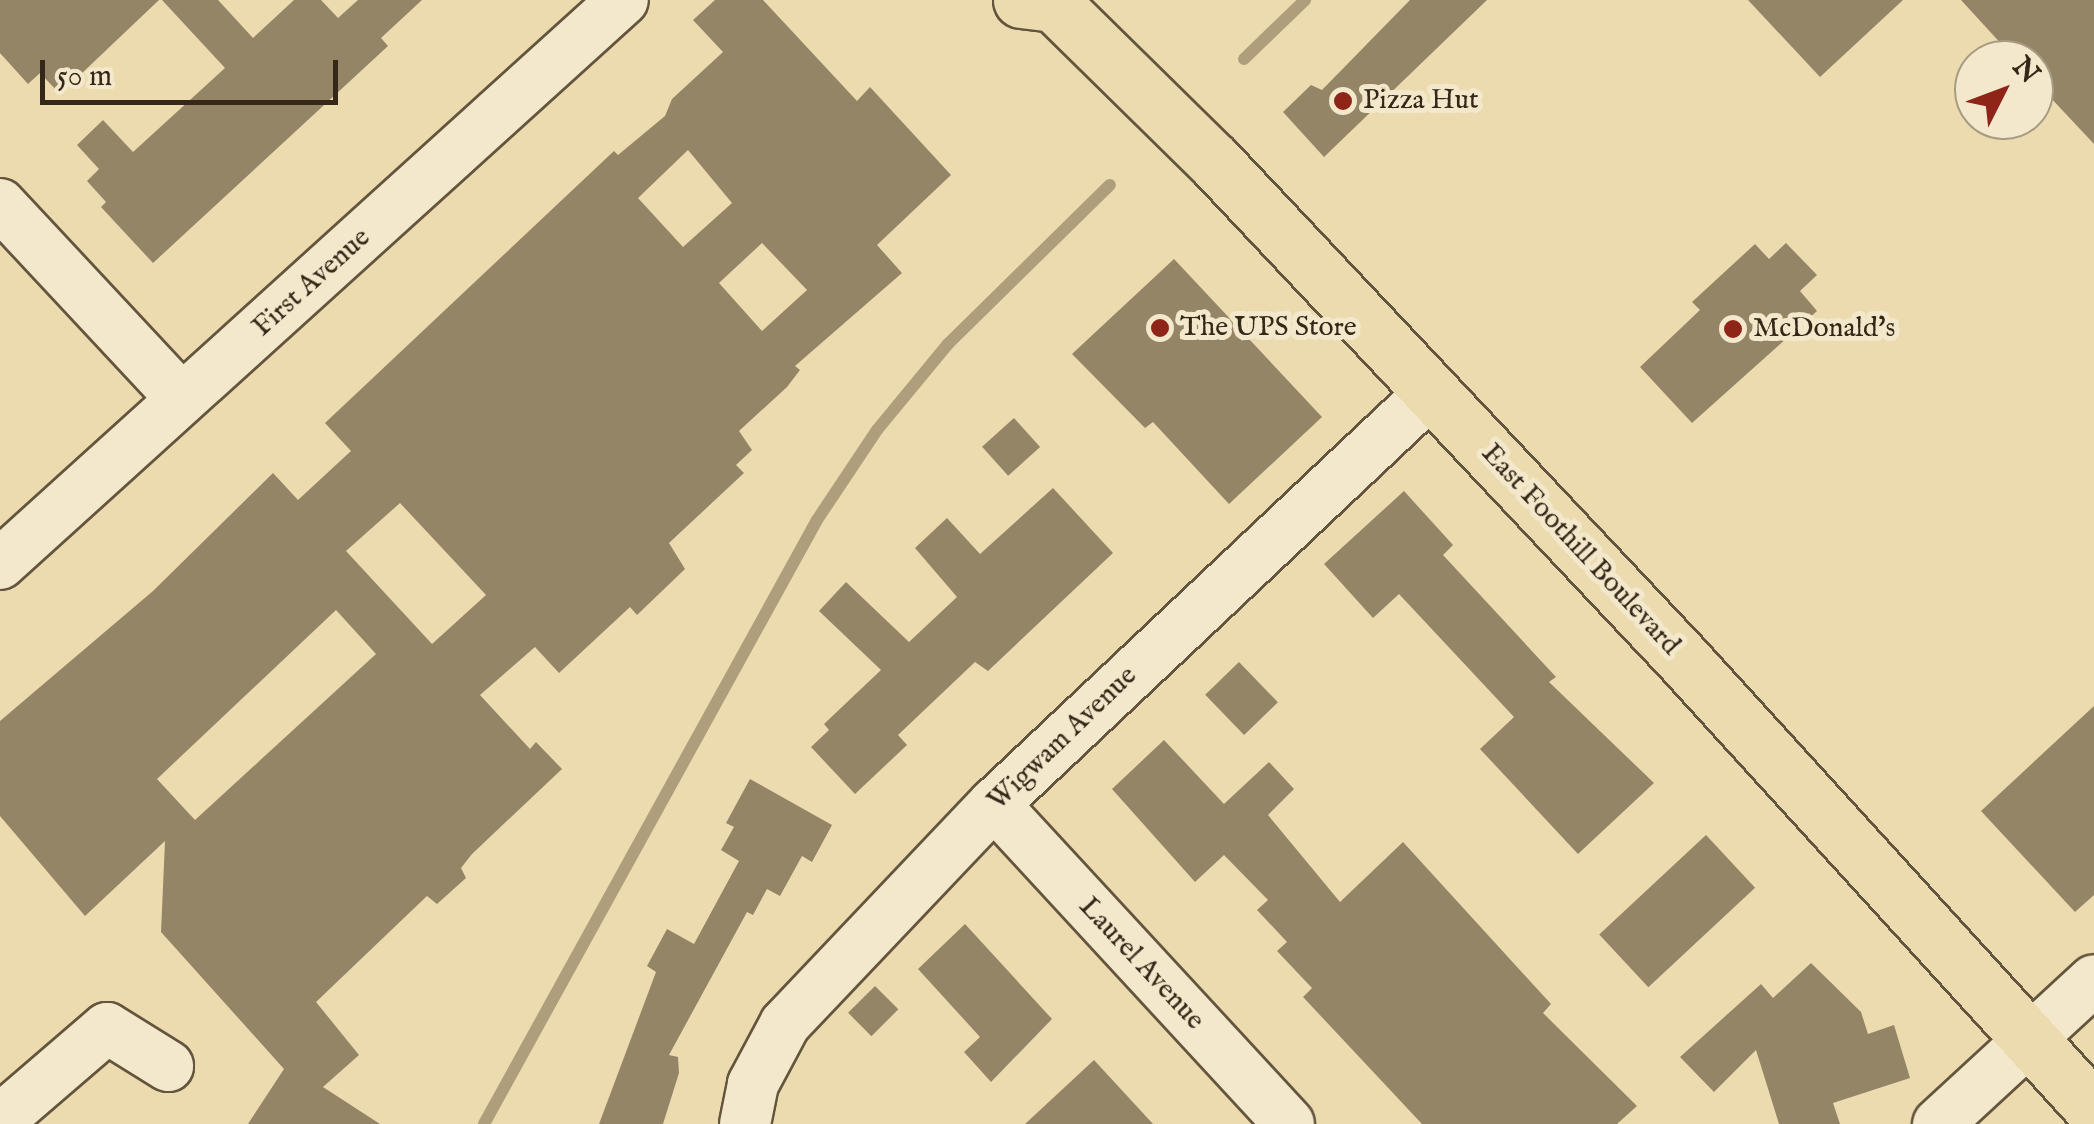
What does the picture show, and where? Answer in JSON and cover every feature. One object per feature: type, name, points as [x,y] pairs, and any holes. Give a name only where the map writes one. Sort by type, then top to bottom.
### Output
[{"type":"main road","name":"East Foothill Boulevard","points":[[1043,1],[1117,61],[1205,153],[2094,1110]]},
{"type":"street","name":"First Avenue","points":[[0,564],[623,0]]},
{"type":"street","points":[[0,204],[181,398]]},
{"type":"street","name":"Wigwam Avenue","points":[[745,1124],[754,1084],[785,1024],[994,804],[1431,392]]},
{"type":"street","name":"Laurel Avenue","points":[[994,804],[1289,1124]]},
{"type":"street","points":[[1938,1124],[2094,980]]},
{"type":"street","points":[[0,1120],[108,1028],[168,1066]]},
{"type":"building","points":[[0,0],[159,0],[60,94],[40,73],[28,84],[0,53]]},
{"type":"building","points":[[162,0],[218,0],[253,38],[294,0],[321,0],[338,18],[358,0],[422,0],[381,38],[388,46],[153,263],[101,207],[106,202],[87,181],[99,169],[77,145],[103,120],[133,152],[225,68]]},
{"type":"building","points":[[715,0],[763,0],[857,101],[870,87],[951,175],[877,245],[902,273],[795,366],[800,370],[787,387],[739,431],[752,450],[736,465],[744,473],[669,543],[685,569],[637,615],[630,607],[559,673],[535,647],[480,695],[530,749],[536,742],[562,769],[472,854],[461,868],[466,878],[437,904],[427,896],[316,1002],[359,1055],[323,1087],[380,1124],[248,1124],[284,1069],[161,932],[165,841],[85,916],[0,816],[0,721],[153,591],[273,473],[298,500],[351,451],[325,423],[614,151],[618,155],[665,116],[672,99],[723,52],[693,20]],"holes":[[[688,150],[732,203],[683,247],[638,198]],[[762,243],[807,290],[762,331],[719,283]],[[400,503],[486,595],[432,644],[346,551]],[[336,610],[376,654],[195,820],[157,779]]]},
{"type":"building","points":[[1410,0],[1487,0],[1324,157],[1283,112],[1311,85],[1322,90]]},
{"type":"building","points":[[1748,0],[1903,0],[1820,77]]},
{"type":"building","points":[[1961,0],[2094,0],[2094,144],[2054,101],[2054,40],[1998,40]]},
{"type":"building","points":[[1786,243],[1817,275],[1800,291],[1817,311],[1692,423],[1640,367],[1700,310],[1692,302],[1755,244],[1769,259]]},
{"type":"building","points":[[1174,259],[1322,417],[1229,504],[1153,422],[1145,428],[1072,354]]},
{"type":"building","points":[[1014,418],[1040,447],[1008,476],[982,447]]},
{"type":"building","points":[[1053,488],[1113,553],[988,671],[975,662],[898,735],[907,745],[855,794],[811,747],[829,730],[824,724],[881,670],[819,611],[846,582],[909,642],[957,597],[915,548],[947,518],[980,554]]},
{"type":"building","points":[[1404,491],[1453,545],[1443,555],[1556,677],[1549,682],[1654,783],[1578,854],[1480,749],[1514,717],[1399,594],[1373,618],[1324,564]]},
{"type":"building","points":[[1239,662],[1278,702],[1244,735],[1205,695]]},
{"type":"building","points":[[2094,706],[2094,895],[2075,912],[1981,811]]},
{"type":"building","points":[[1164,740],[1224,804],[1269,762],[1294,789],[1268,815],[1340,902],[1403,842],[1551,1004],[1543,1013],[1637,1106],[1617,1124],[1422,1124],[1303,997],[1312,988],[1277,951],[1287,942],[1257,910],[1268,900],[1224,855],[1195,882],[1112,789]]},
{"type":"building","points":[[750,779],[832,825],[812,862],[802,856],[780,896],[767,889],[753,915],[747,912],[669,1055],[678,1057],[679,1073],[663,1124],[599,1124],[656,972],[647,966],[667,929],[694,944],[739,861],[721,850],[734,827],[726,823]]},
{"type":"building","points":[[1706,835],[1755,888],[1648,987],[1599,935]]},
{"type":"building","points":[[965,924],[1052,1019],[991,1082],[964,1052],[980,1037],[918,969]]},
{"type":"building","points":[[1811,963],[1861,1012],[1868,1034],[1894,1025],[1910,1078],[1833,1103],[1840,1124],[1779,1124],[1756,1050],[1714,1092],[1680,1057],[1761,984],[1773,998]]},
{"type":"building","points":[[875,986],[898,1009],[871,1036],[848,1013]]},
{"type":"building","points":[[1094,1060],[1153,1124],[1025,1124]]},
{"type":"waterway","points":[[1244,59],[1305,0]]},
{"type":"waterway","points":[[484,1124],[817,520],[877,430],[948,344],[1110,185]]},
{"type":"place","name":"Pizza Hut","points":[[1343,101]]},
{"type":"place","name":"The UPS Store","points":[[1160,328]]},
{"type":"place","name":"McDonald's","points":[[1733,329]]}]
